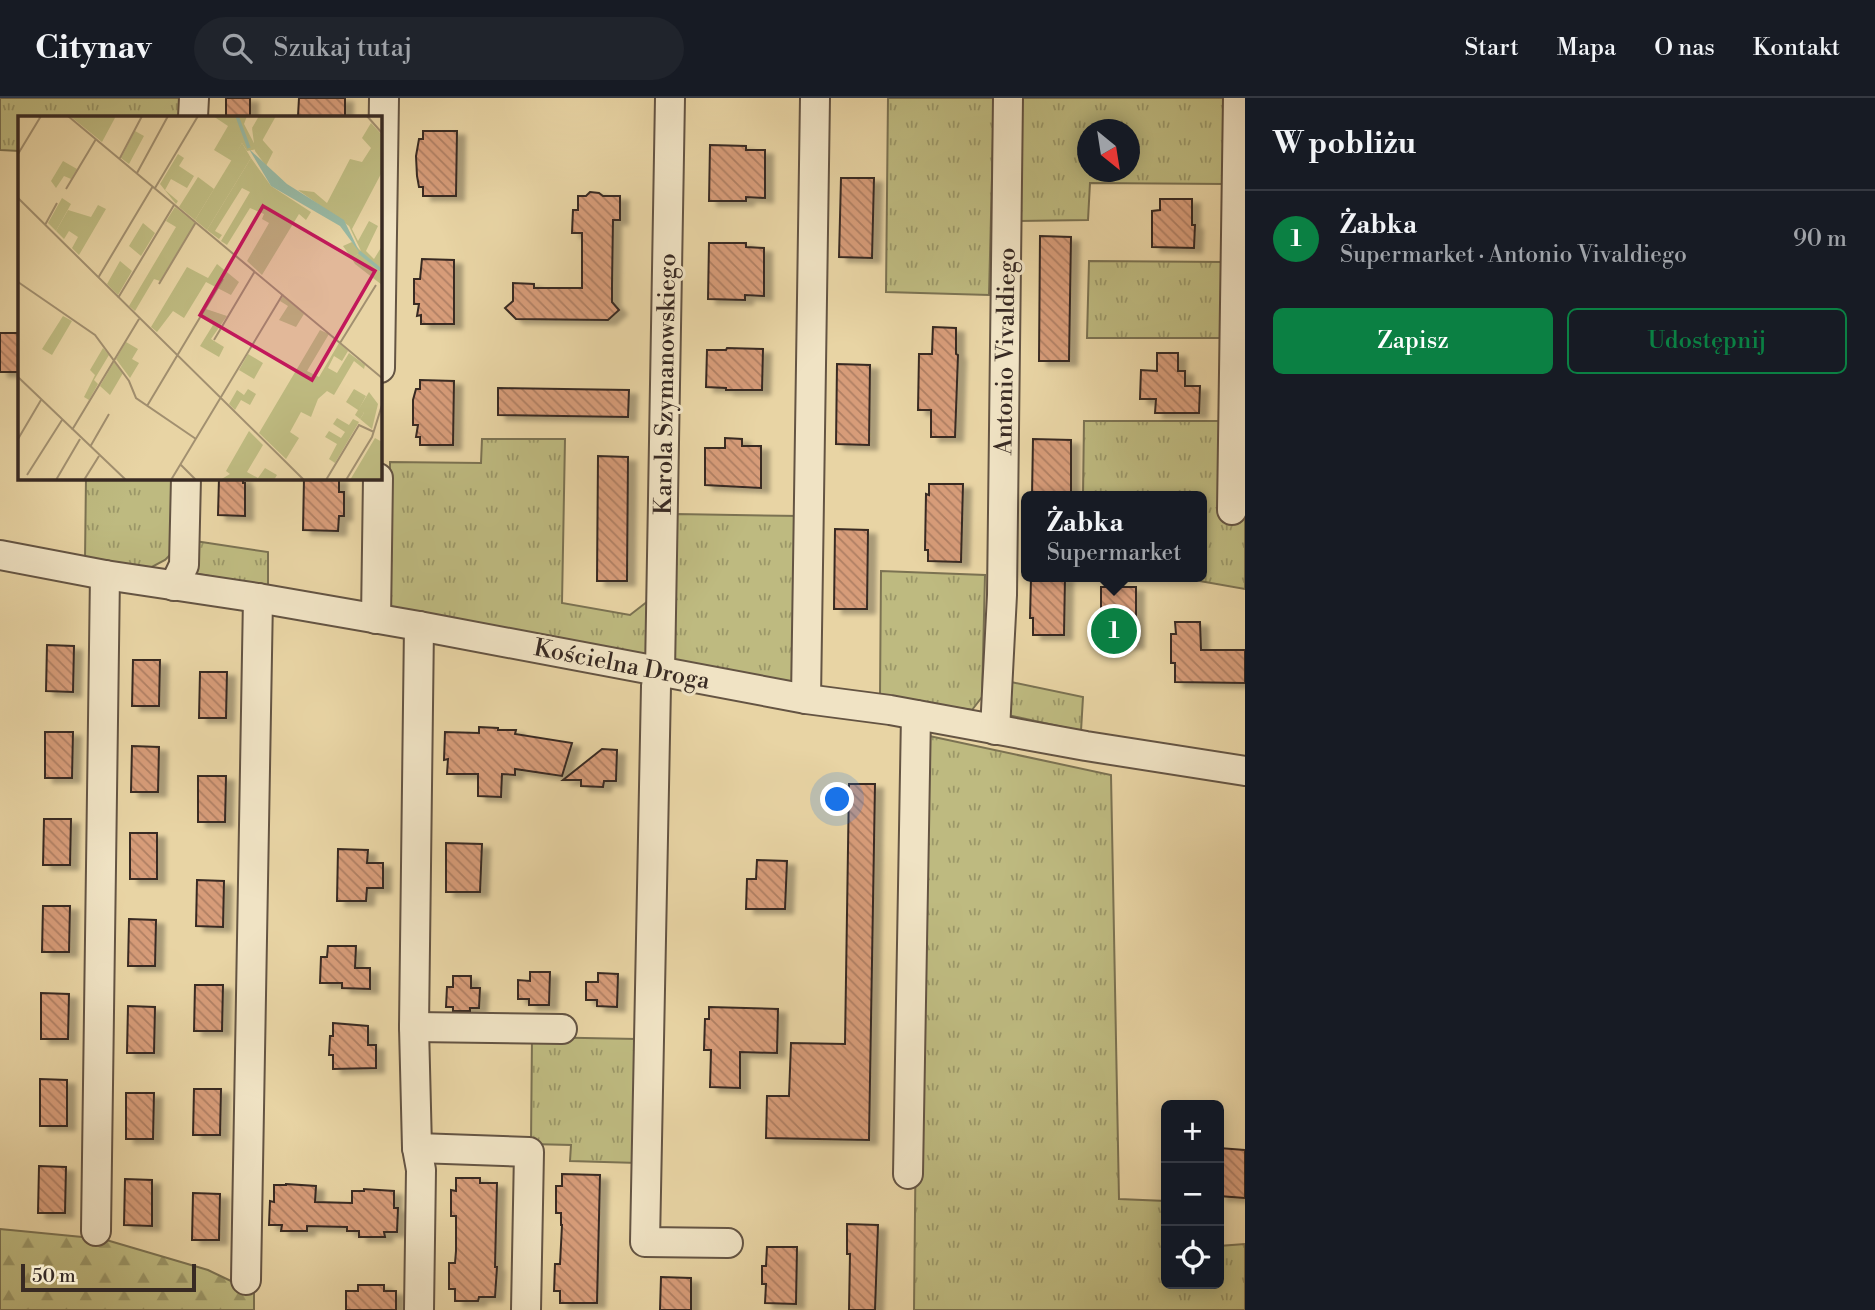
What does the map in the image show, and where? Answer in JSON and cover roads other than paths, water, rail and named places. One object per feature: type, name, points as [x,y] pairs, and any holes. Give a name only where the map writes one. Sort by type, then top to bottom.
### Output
[{"type":"street","points":[[193,116],[194,98]]},
{"type":"street","points":[[382,233],[384,98]]},
{"type":"street","name":"Karola Szymanowskiego","points":[[670,98],[660,671],[656,686],[645,1242],[728,1243]]},
{"type":"street","points":[[806,699],[815,98]]},
{"type":"street","name":"Antonio Vivaldiego","points":[[995,730],[1002,595],[1008,98]]},
{"type":"street","points":[[1232,510],[1238,98]]},
{"type":"street","points":[[174,586],[184,565],[186,480]]},
{"type":"street","points":[[376,620],[378,480]]},
{"type":"street","name":"Kościelna Droga","points":[[0,555],[105,575],[419,626],[806,699],[1245,771]]},
{"type":"street","points":[[96,1231],[105,575]]},
{"type":"street","points":[[246,1280],[258,598]]},
{"type":"street","points":[[419,626],[414,1027],[417,1147],[421,1170],[419,1310]]},
{"type":"street","points":[[908,1174],[916,715]]},
{"type":"street","points":[[414,1027],[562,1028]]},
{"type":"street","points":[[417,1147],[529,1152],[526,1310]]},
{"type":"place","name":"Żabka","points":[[1114,631]]}]
